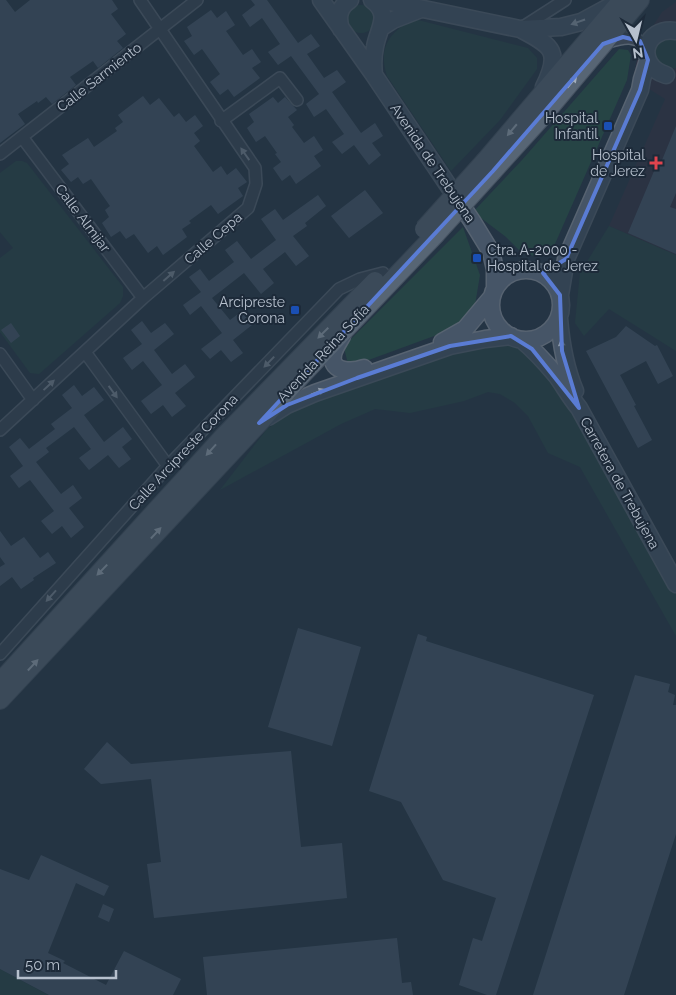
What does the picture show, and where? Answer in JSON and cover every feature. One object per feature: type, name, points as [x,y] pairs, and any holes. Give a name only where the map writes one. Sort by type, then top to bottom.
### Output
[{"type":"main road","name":"Avenida de Trebujena","points":[[321,0],[374,75],[491,252],[495,269],[493,292]]},
{"type":"main road","points":[[350,0],[342,7],[339,14],[339,22],[343,32],[359,41],[366,40],[406,13],[422,8]]},
{"type":"main road","points":[[372,0],[379,6],[382,12],[380,30],[374,48],[374,75]]},
{"type":"main road","points":[[380,0],[520,29],[561,27],[581,22],[622,0]]},
{"type":"main road","name":"Avenida Reina Sofía","points":[[489,166],[538,98],[622,0]]},
{"type":"main road","name":"Avenida Reina Sofía","points":[[0,700],[352,322],[489,166],[540,119],[640,0]]},
{"type":"main road","points":[[520,29],[544,42],[551,50],[553,56],[552,71],[538,98]]},
{"type":"main road","points":[[259,423],[287,405],[357,378],[450,346],[485,339],[533,339],[544,335],[553,328],[559,318],[560,295],[566,259],[640,90],[650,41],[654,35],[668,30],[676,31]]},
{"type":"main road","points":[[647,55],[653,69],[671,74]]},
{"type":"main road","points":[[640,90],[651,81],[671,74]]},
{"type":"main road","name":"Avenida Reina Sofía","points":[[0,682],[234,425],[383,273],[430,232]]},
{"type":"main road","name":"Avenida de Trebujena","points":[[491,252],[507,262],[530,270]]},
{"type":"main road","points":[[352,322],[335,346],[332,356],[338,368],[345,371],[354,371],[447,340],[465,329],[503,278],[513,272],[552,268],[566,259]]},
{"type":"main road","points":[[530,270],[551,280],[560,295]]},
{"type":"main road","points":[[493,292],[491,310],[494,320],[501,330],[516,338]]},
{"type":"main road","name":"Carretera de Trebujena","points":[[559,318],[562,351],[579,408],[676,584]]},
{"type":"main road","name":"Carretera de Trebujena","points":[[516,338],[552,371],[568,396],[579,408]]},
{"type":"street","name":"Calle Cepa","points":[[0,430],[143,298],[248,208],[256,184],[255,168],[221,121],[161,28],[140,0]]},
{"type":"street","name":"Calle Sarmiento","points":[[0,154],[197,0]]},
{"type":"street","points":[[520,29],[565,0]]},
{"type":"street","points":[[603,44],[623,37],[635,38],[640,41],[647,55]]},
{"type":"street","points":[[221,121],[280,78],[297,100]]},
{"type":"street","name":"Calle Almijar","points":[[22,137],[143,298]]},
{"type":"street","name":"Calle Arcipreste Corona","points":[[0,654],[168,466],[339,289],[360,279],[383,273]]},
{"type":"street","points":[[85,352],[168,466]]},
{"type":"street","points":[[0,354],[33,400]]},
{"type":"highlighted area","points":[[623,37],[640,41],[648,60],[640,90],[566,259],[543,273],[560,295],[562,351],[579,408],[532,349],[511,336],[450,346],[357,378],[287,405],[259,423],[493,171],[603,44]]},
{"type":"shaded area","name":"Hospital de Jerez","points":[[676,2],[676,255],[609,226],[665,99],[633,79],[643,33],[653,26],[662,12]]},
{"type":"green space","points":[[361,5],[371,9],[375,19],[371,29],[361,33],[351,29],[347,19],[351,9]]},
{"type":"green space","points":[[414,19],[528,48],[537,58],[537,69],[500,120],[451,171],[387,76],[384,57],[388,42],[398,29]]},
{"type":"green space","points":[[662,38],[676,39],[676,68],[670,69],[655,62],[654,46]]},
{"type":"green space","points":[[619,49],[628,50],[631,55],[627,80],[551,253],[536,257],[520,251],[506,237],[473,212],[522,160]]},
{"type":"green space","points":[[16,161],[27,163],[123,287],[123,296],[120,303],[39,374],[30,373],[0,332],[0,258],[13,248],[0,232],[0,173]]},
{"type":"green space","points":[[609,226],[676,255],[676,351],[609,309],[584,336],[575,323],[580,273]]},
{"type":"green space","points":[[463,227],[480,275],[475,305],[456,328],[355,365],[348,364],[344,348],[351,339]]},
{"type":"green space","points":[[482,344],[512,345],[537,352],[676,578],[676,636],[580,467],[548,453],[528,416],[515,403],[500,394],[488,392],[464,401],[410,413],[375,409],[341,424],[220,490],[267,429],[312,397]]},
{"type":"green space","points":[[0,969],[48,995],[0,995]]},
{"type":"building","points":[[0,0],[6,0],[15,12],[30,0],[112,0],[118,9],[111,14],[126,34],[117,41],[123,48],[98,68],[93,61],[70,77],[76,85],[52,104],[46,97],[18,114],[25,124],[0,143]]},
{"type":"building","points":[[251,0],[267,0],[298,43],[311,34],[320,46],[307,54],[324,78],[337,70],[346,82],[332,92],[361,133],[375,123],[383,136],[372,143],[381,155],[369,165],[354,145],[342,154],[332,142],[344,134],[326,109],[314,117],[306,104],[319,94],[291,56],[278,65],[268,52],[280,44],[262,18],[250,27],[242,15],[255,5]]},
{"type":"building","points":[[211,10],[217,18],[226,11],[235,25],[226,31],[243,55],[252,49],[261,62],[252,68],[260,78],[234,97],[228,89],[220,95],[210,82],[220,74],[202,49],[194,55],[184,41],[192,36],[187,27]]},
{"type":"building","points":[[143,96],[150,105],[159,98],[174,117],[179,113],[186,122],[195,115],[203,126],[194,133],[200,141],[194,146],[213,172],[221,166],[227,175],[236,168],[247,182],[238,188],[243,196],[218,214],[211,205],[189,221],[191,223],[182,229],[187,237],[163,255],[157,246],[148,253],[134,234],[126,239],[120,231],[111,237],[102,223],[109,217],[105,210],[110,206],[91,179],[83,184],[78,177],[71,182],[61,170],[69,164],[62,155],[88,138],[94,147],[117,131],[115,128],[123,122],[118,115]]},
{"type":"building","points":[[273,97],[278,103],[285,97],[297,110],[288,117],[294,125],[292,127],[304,143],[314,136],[323,150],[314,156],[321,166],[296,184],[290,175],[282,181],[273,168],[281,162],[275,154],[277,153],[265,136],[256,142],[247,128],[254,122],[249,114]]},
{"type":"building","points":[[676,126],[676,193],[670,207],[676,209],[676,254],[628,233],[657,164],[660,165]]},
{"type":"building","points":[[365,190],[383,213],[349,238],[331,216]]},
{"type":"building","points":[[318,195],[326,206],[305,223],[307,226],[293,236],[309,256],[296,266],[285,252],[263,269],[274,283],[261,294],[244,273],[212,298],[230,320],[242,311],[252,325],[233,340],[243,353],[231,362],[221,350],[210,359],[201,349],[222,333],[201,306],[190,315],[183,305],[201,292],[189,277],[200,269],[209,281],[234,262],[225,250],[237,241],[251,259],[276,240],[261,219],[275,209],[283,220]]},
{"type":"building","points":[[142,321],[151,333],[165,323],[174,334],[154,350],[172,374],[185,364],[195,377],[175,393],[186,406],[172,417],[163,405],[151,414],[141,401],[162,385],[143,361],[132,370],[123,358],[142,344],[131,330]]},
{"type":"building","points":[[11,323],[20,336],[11,343],[1,330]]},
{"type":"building","points":[[626,326],[655,346],[657,345],[673,376],[658,384],[646,361],[620,375],[652,440],[638,448],[586,351],[616,337]]},
{"type":"building","points":[[74,385],[82,396],[94,387],[104,400],[84,415],[104,442],[123,427],[132,439],[122,447],[131,459],[119,468],[108,455],[89,470],[79,458],[91,449],[74,427],[46,448],[49,452],[36,462],[61,494],[73,485],[82,498],[69,508],[84,527],[71,538],[62,526],[52,534],[41,521],[54,511],[30,480],[19,488],[10,476],[23,466],[9,447],[20,438],[29,449],[55,429],[51,424],[72,408],[62,395]]},
{"type":"building","points":[[0,531],[11,546],[24,537],[40,558],[48,552],[56,563],[33,578],[34,580],[21,589],[12,577],[0,586],[0,567],[5,564],[0,557]]},
{"type":"building","points":[[298,628],[361,647],[332,746],[268,727]]},
{"type":"building","points":[[418,634],[427,637],[426,641],[594,695],[496,995],[487,995],[459,985],[473,938],[482,941],[496,898],[443,880],[401,802],[369,791]]},
{"type":"building","points":[[635,675],[670,684],[668,692],[675,695],[673,705],[676,705],[676,834],[624,995],[533,995]]},
{"type":"building","points":[[107,742],[131,764],[291,751],[301,847],[342,843],[347,898],[154,918],[147,864],[161,862],[151,779],[101,784],[84,769]]},
{"type":"building","points":[[41,855],[109,886],[104,896],[76,883],[48,953],[65,961],[63,963],[106,985],[124,951],[181,979],[173,995],[49,995],[0,969],[0,869],[29,880]]},
{"type":"building","points":[[103,904],[114,909],[109,922],[98,917]]},
{"type":"building","points":[[397,938],[402,983],[411,982],[413,995],[207,995],[203,957]]},
{"type":"place","name":"Hospital Infantil","points":[[608,126]]},
{"type":"place","name":"Hospital de Jerez","points":[[656,163]]},
{"type":"place","name":"Ctra. A-2000 - Hospital de Jerez","points":[[477,258]]},
{"type":"place","name":"Arcipreste Corona","points":[[295,310]]}]
